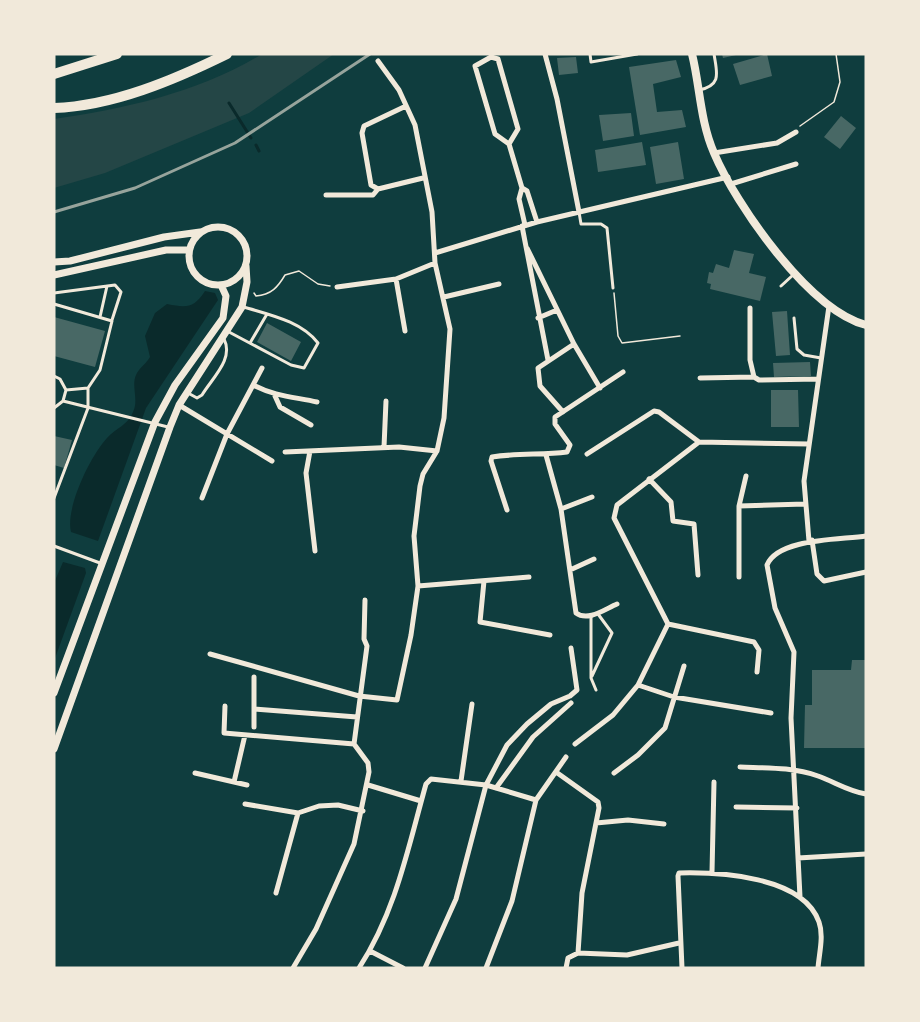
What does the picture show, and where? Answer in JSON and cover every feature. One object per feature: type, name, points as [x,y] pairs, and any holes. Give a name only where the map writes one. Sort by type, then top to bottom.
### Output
[{"type":"highway","points":[[54,74],[117,54]]},
{"type":"highway","points":[[54,108],[71,108],[140,91],[227,54]]},
{"type":"main road","points":[[692,54],[698,91],[714,153],[763,234],[794,274],[829,306],[852,321],[866,324]]},
{"type":"street","points":[[545,54],[558,99],[579,212]]},
{"type":"street","points":[[509,144],[518,129],[498,59],[491,57],[476,66],[495,134],[509,144],[522,188],[519,199],[527,248],[527,264],[548,360]]},
{"type":"street","points":[[210,654],[359,696],[396,700],[411,635],[418,586],[414,536],[420,486],[423,474],[437,451],[444,418],[450,329],[435,263],[432,212],[423,178],[415,125],[399,90],[378,61]]},
{"type":"street","points":[[378,189],[371,185],[362,133],[364,126],[406,106]]},
{"type":"street","points":[[714,153],[777,143],[796,132]]},
{"type":"street","points":[[435,253],[523,225],[729,181],[796,164]]},
{"type":"street","points":[[326,195],[373,195],[378,189],[423,178]]},
{"type":"street","points":[[522,188],[527,191],[537,222]]},
{"type":"street","points":[[54,262],[70,261],[164,237],[200,232],[216,226],[232,230],[239,235],[247,249],[246,285],[242,307],[179,405],[54,749]]},
{"type":"street","points":[[200,232],[189,250],[189,263],[195,274],[204,282],[221,285],[236,279],[246,266]]},
{"type":"street","points":[[527,248],[574,344],[600,388]]},
{"type":"street","points":[[54,275],[166,250],[189,250]]},
{"type":"street","points":[[337,287],[396,279],[435,263]]},
{"type":"street","points":[[396,279],[405,331]]},
{"type":"street","points":[[444,297],[499,284]]},
{"type":"street","points":[[54,693],[155,422],[175,385],[223,318],[226,296],[221,285]]},
{"type":"street","points":[[829,306],[804,481],[810,541],[817,574],[824,581],[866,572]]},
{"type":"street","points":[[750,308],[750,360],[754,377]]},
{"type":"street","points":[[538,318],[557,310]]},
{"type":"street","points":[[563,412],[540,386],[537,377],[538,368],[574,344]]},
{"type":"street","points":[[202,498],[227,434],[262,368]]},
{"type":"street","points":[[507,510],[491,459],[514,453],[546,455],[567,452],[570,448],[555,424],[555,417],[623,372]]},
{"type":"street","points":[[700,378],[819,379]]},
{"type":"street","points":[[253,385],[275,396],[284,395],[317,402]]},
{"type":"street","points":[[275,396],[280,407],[311,425]]},
{"type":"street","points":[[384,447],[386,401]]},
{"type":"street","points":[[179,405],[272,462]]},
{"type":"street","points":[[587,454],[654,411],[659,412],[699,442],[809,444]]},
{"type":"street","points":[[668,624],[614,518],[617,505],[699,442]]},
{"type":"street","points":[[285,452],[384,447],[437,451]]},
{"type":"street","points":[[310,451],[306,473],[315,551]]},
{"type":"street","points":[[546,455],[561,509],[576,613],[582,617],[617,604]]},
{"type":"street","points":[[740,577],[739,506],[746,476]]},
{"type":"street","points":[[649,480],[671,502],[673,521],[694,524],[698,575]]},
{"type":"street","points":[[561,509],[592,497]]},
{"type":"street","points":[[739,506],[805,504]]},
{"type":"street","points":[[800,897],[791,718],[794,652],[775,608],[766,569],[768,561],[785,550],[810,541],[866,536]]},
{"type":"street","points":[[570,570],[594,559]]},
{"type":"street","points":[[103,564],[118,570]]},
{"type":"street","points":[[418,586],[529,576]]},
{"type":"street","points":[[484,580],[480,622],[550,635]]},
{"type":"street","points":[[293,968],[316,929],[338,882],[354,844],[363,811],[368,785],[368,763],[354,744],[367,646],[364,639],[365,600]]},
{"type":"street","points":[[668,624],[749,639],[759,650],[757,672]]},
{"type":"street","points":[[575,744],[613,715],[638,685],[668,624]]},
{"type":"street","points":[[425,968],[456,899],[486,785],[507,745],[551,704],[570,696],[577,690],[571,648]]},
{"type":"street","points":[[614,773],[638,755],[665,728],[684,666]]},
{"type":"street","points":[[254,677],[254,727]]},
{"type":"street","points":[[638,685],[674,697],[771,713]]},
{"type":"street","points":[[496,788],[533,737],[571,703]]},
{"type":"street","points":[[462,782],[472,704]]},
{"type":"street","points":[[225,706],[224,734],[354,744]]},
{"type":"street","points":[[254,709],[357,717]]},
{"type":"street","points":[[234,782],[245,735]]},
{"type":"street","points":[[486,968],[512,901],[536,800],[566,757]]},
{"type":"street","points":[[740,767],[795,770],[819,776],[848,791],[866,794]]},
{"type":"street","points":[[556,772],[598,802],[599,811],[582,893],[578,953]]},
{"type":"street","points":[[195,773],[247,785]]},
{"type":"street","points":[[359,968],[370,951],[398,892],[421,801],[426,784],[431,779],[486,785],[536,800]]},
{"type":"street","points":[[712,872],[714,782]]},
{"type":"street","points":[[368,785],[421,801]]},
{"type":"street","points":[[245,804],[298,813],[319,806],[338,805],[363,811]]},
{"type":"street","points":[[736,807],[797,808]]},
{"type":"street","points":[[276,893],[298,813]]},
{"type":"street","points":[[596,823],[628,820],[664,824]]},
{"type":"street","points":[[798,858],[866,854]]},
{"type":"street","points":[[682,968],[676,880],[679,873],[712,872],[770,883],[800,897],[813,909],[819,921],[821,933],[818,968]]},
{"type":"street","points":[[566,968],[568,958],[578,953],[627,955],[679,943]]},
{"type":"street","points":[[370,951],[403,968]]},
{"type":"lane","points":[[590,54],[591,62],[637,54]]},
{"type":"lane","points":[[698,91],[710,88],[715,82],[717,75],[714,54]]},
{"type":"lane","points":[[579,212],[581,224],[601,224],[607,228],[613,288]]},
{"type":"lane","points":[[781,286],[794,274]]},
{"type":"lane","points":[[54,293],[115,285],[121,292],[100,370],[88,388],[88,408],[54,498]]},
{"type":"lane","points":[[100,317],[107,286]]},
{"type":"lane","points":[[54,304],[112,321]]},
{"type":"lane","points":[[225,334],[250,343],[291,365],[304,368],[318,343],[311,333],[283,319],[242,307]]},
{"type":"lane","points":[[250,343],[267,314]]},
{"type":"lane","points":[[795,318],[797,349],[804,355],[823,359]]},
{"type":"lane","points":[[188,393],[197,398],[202,395],[227,358],[228,348],[225,334]]},
{"type":"lane","points":[[54,375],[60,379],[66,390],[63,401],[54,408]]},
{"type":"lane","points":[[66,390],[88,388]]},
{"type":"lane","points":[[63,401],[170,427]]},
{"type":"lane","points":[[54,546],[103,564]]},
{"type":"lane","points":[[594,614],[591,678],[596,690]]},
{"type":"lane","points":[[591,678],[612,633],[594,614]]},
{"type":"path","points":[[796,132],[801,125],[817,117],[834,102],[840,82],[836,54]]},
{"type":"path","points":[[246,285],[256,296],[265,295],[277,288],[285,275],[299,272],[318,284],[337,287]]},
{"type":"path","points":[[613,288],[618,336],[622,343],[680,336]]},
{"type":"shaded area","points":[[262,54],[334,54],[249,113],[105,173],[54,188],[54,119],[135,104],[188,89]]},
{"type":"shaded area","points":[[205,291],[215,293],[218,300],[146,408],[98,541],[71,532],[72,510],[87,469],[107,438],[125,423],[135,407],[135,379],[150,357],[145,336],[155,313],[167,304],[185,306],[193,304]]},
{"type":"shaded area","points":[[63,562],[85,568],[86,573],[54,661],[54,583]]},
{"type":"building","points":[[722,54],[736,54],[736,55],[723,58]]},
{"type":"building","points":[[767,54],[772,76],[740,85],[733,64]]},
{"type":"building","points":[[576,57],[578,73],[559,75],[557,58]]},
{"type":"building","points":[[676,60],[681,77],[653,84],[657,112],[682,110],[686,127],[640,135],[629,67]]},
{"type":"building","points":[[631,113],[634,136],[603,141],[599,115]]},
{"type":"building","points":[[841,116],[856,128],[840,149],[824,137]]},
{"type":"building","points":[[642,142],[646,165],[598,172],[595,150]]},
{"type":"building","points":[[678,142],[684,179],[656,184],[650,147]]},
{"type":"building","points":[[734,250],[754,254],[749,273],[766,277],[760,301],[710,289],[711,284],[707,283],[709,272],[713,273],[716,264],[729,268]]},
{"type":"building","points":[[787,311],[790,355],[776,356],[772,312]]},
{"type":"building","points":[[54,317],[105,331],[95,367],[54,356]]},
{"type":"building","points":[[267,323],[301,342],[291,361],[257,342]]},
{"type":"building","points":[[810,362],[811,376],[774,377],[773,363]]},
{"type":"building","points":[[771,390],[798,390],[799,427],[771,427]]},
{"type":"building","points":[[54,436],[72,440],[64,468],[54,465]]},
{"type":"building","points":[[852,660],[866,660],[866,748],[804,748],[805,705],[812,705],[812,670],[851,670]]},
{"type":"waterway","points":[[229,103],[251,138]]},
{"type":"waterway","points":[[256,145],[259,151]]},
{"type":"railway","points":[[54,212],[135,188],[235,143],[370,54]]}]
